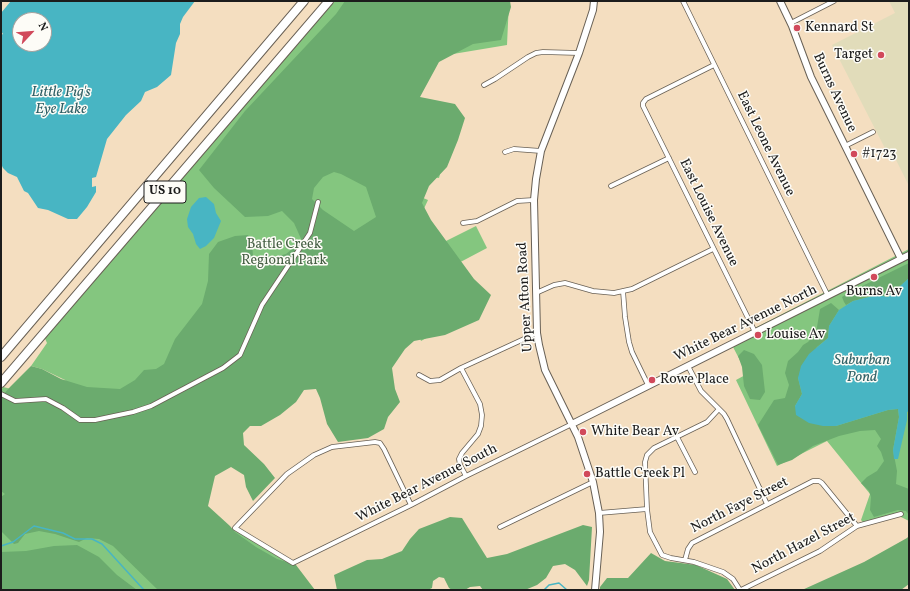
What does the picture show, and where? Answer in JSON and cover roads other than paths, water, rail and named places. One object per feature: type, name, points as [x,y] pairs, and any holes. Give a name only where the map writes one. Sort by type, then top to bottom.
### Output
[{"type":"highway","name":"US 10","points":[[1,357],[304,1]]},
{"type":"highway","name":"US 10","points":[[1,383],[329,1]]},
{"type":"street","name":"Upper Afton Road","points":[[594,1],[593,10],[579,53],[541,151],[534,200],[538,333],[545,370],[572,424],[583,450],[593,482],[599,513],[600,532],[595,590]]},
{"type":"street","name":"East Leone Avenue","points":[[683,1],[828,296]]},
{"type":"street","name":"Burns Avenue","points":[[780,1],[791,23],[811,77],[901,259]]},
{"type":"street","points":[[791,23],[834,1]]},
{"type":"street","points":[[484,85],[495,80],[536,53],[579,53]]},
{"type":"street","name":"East Louise Avenue","points":[[714,65],[646,99],[643,106],[755,332]]},
{"type":"street","points":[[844,146],[874,132]]},
{"type":"street","points":[[505,152],[514,149],[541,151]]},
{"type":"street","points":[[611,186],[669,158]]},
{"type":"street","points":[[463,223],[477,221],[517,201],[534,200]]},
{"type":"street","points":[[1,394],[15,401],[46,399],[63,408],[80,420],[96,420],[133,412],[151,406],[224,368],[240,355],[262,305],[310,233],[318,202]]},
{"type":"street","points":[[536,293],[554,285],[564,283],[598,292],[614,293],[623,291],[714,249]]},
{"type":"street","name":"White Bear Avenue North","points":[[572,424],[909,255]]},
{"type":"street","points":[[623,291],[629,342],[648,386]]},
{"type":"street","points":[[419,375],[426,379],[435,381],[442,379],[462,368],[538,333]]},
{"type":"street","points":[[688,366],[701,391],[727,419],[767,504]]},
{"type":"street","points":[[462,368],[480,404],[482,415],[481,426],[478,434],[462,453],[459,459],[460,465],[466,476]]},
{"type":"street","points":[[719,409],[707,422],[654,448],[647,455],[645,462],[647,509],[650,532],[660,552],[666,557],[709,566],[723,572],[733,580],[740,590]]},
{"type":"street","name":"White Bear Avenue South","points":[[410,505],[384,449],[380,444],[375,442],[332,446],[314,454],[280,481],[235,528],[293,563],[410,505],[466,476],[572,424]]},
{"type":"street","points":[[677,437],[695,472]]},
{"type":"street","name":"North Faye Street","points":[[685,560],[688,549],[692,543],[767,504],[816,481],[822,483],[857,526]]},
{"type":"street","points":[[500,527],[593,482]]},
{"type":"street","points":[[599,513],[647,509]]},
{"type":"street","name":"North Hazel Street","points":[[740,590],[820,551],[857,526],[901,514]]},
{"type":"water","name":"Little Pig's Eye Lake","points":[[11,1],[195,1],[183,17],[180,24],[180,34],[176,43],[171,75],[157,87],[145,92],[141,101],[126,115],[107,139],[96,177],[92,178],[92,187],[96,186],[96,192],[87,207],[77,219],[68,219],[48,210],[38,208],[28,193],[24,191],[17,177],[8,173],[1,164],[1,35],[3,34],[1,31],[1,13]]},
{"type":"water","points":[[206,197],[214,204],[216,213],[221,221],[214,238],[206,246],[200,249],[188,227],[187,219],[191,207],[199,198]]},
{"type":"water","name":"Suburban Pond","points":[[909,278],[909,411],[907,412],[907,420],[898,459],[894,459],[893,450],[899,417],[898,409],[888,410],[836,426],[823,426],[809,423],[796,415],[795,406],[802,394],[798,378],[801,366],[809,354],[828,338],[829,326],[839,310],[853,301],[877,295],[888,297]]},
{"type":"waterway","points":[[1,546],[13,542],[34,526],[63,533],[75,539],[92,539],[102,544],[144,590]]},
{"type":"waterway","points":[[544,590],[549,585],[559,583],[567,590]]},
{"type":"place","name":"Kennard St","points":[[797,28]]},
{"type":"place","name":"Target","points":[[881,55]]},
{"type":"place","name":"#1723","points":[[854,154]]},
{"type":"place","name":"Burns Av","points":[[874,277]]},
{"type":"place","name":"Louise Av","points":[[758,335]]},
{"type":"place","name":"Rowe Place","points":[[652,380]]},
{"type":"place","name":"White Bear Av","points":[[583,432]]},
{"type":"place","name":"Battle Creek Pl","points":[[587,474]]},
{"type":"park label","name":"Battle Creek Regional Park","points":[[284,254]]}]
